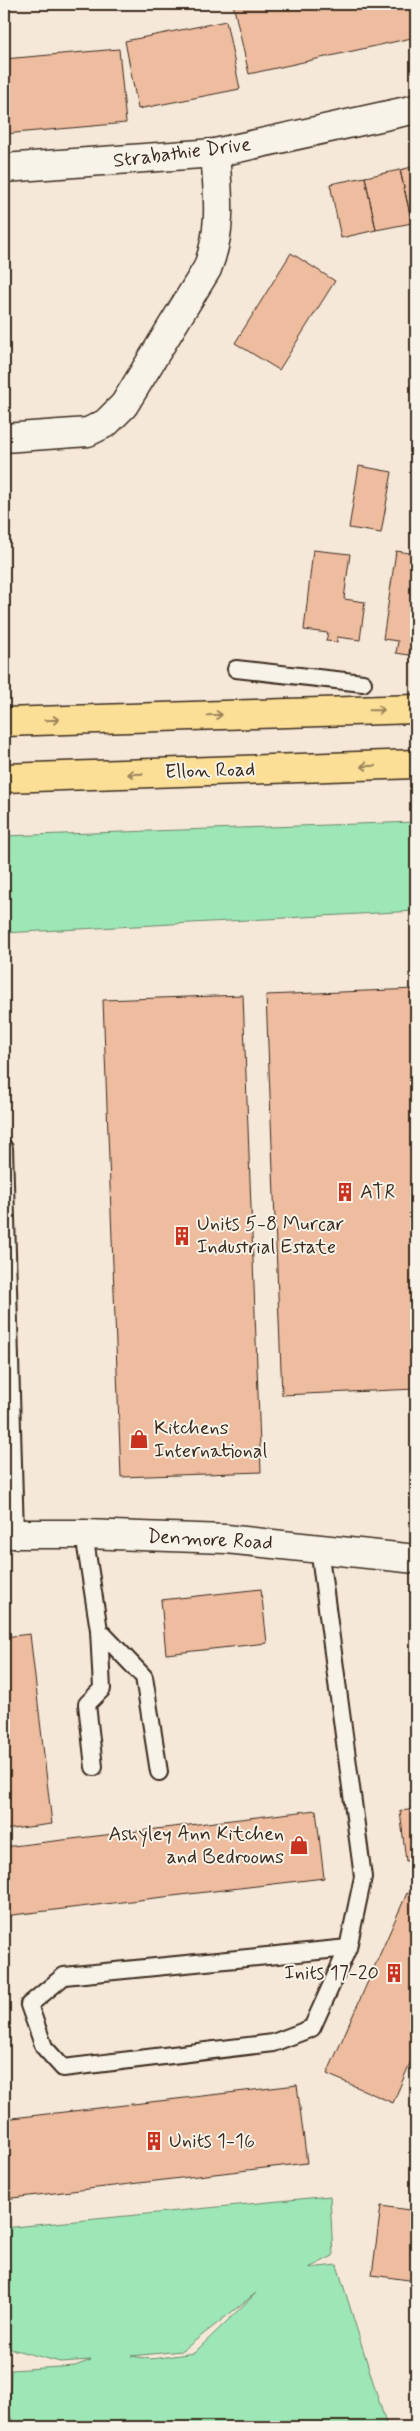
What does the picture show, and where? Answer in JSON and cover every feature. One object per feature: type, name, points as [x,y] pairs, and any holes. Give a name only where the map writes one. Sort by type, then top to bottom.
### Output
[{"type":"main road","points":[[4,722],[416,709]]},
{"type":"main road","name":"Ellon Road","points":[[4,778],[416,764]]},
{"type":"street","name":"Strabathie Drive","points":[[4,168],[215,153],[416,109]]},
{"type":"street","points":[[4,438],[88,432],[106,423],[124,405],[207,269],[215,250],[219,228],[215,153]]},
{"type":"street","name":"Denmore Road","points":[[9,1534],[84,1534],[226,1539],[416,1559]]},
{"type":"lane","points":[[236,669],[363,683]]},
{"type":"lane","points":[[4,1148],[9,1534]]},
{"type":"lane","points":[[84,1534],[100,1630],[102,1688],[87,1704],[94,1768]]},
{"type":"lane","points":[[319,1548],[363,1877],[348,1948],[312,2028],[273,2043],[63,2068],[44,2047],[29,2004],[64,1976],[348,1948]]},
{"type":"lane","points":[[100,1630],[144,1677],[159,1772]]},
{"type":"green space","points":[[416,822],[416,911],[4,933],[4,836]]},
{"type":"green space","points":[[330,2196],[333,2256],[309,2268],[337,2265],[387,2427],[14,2427],[9,2412],[11,2370],[75,2366],[91,2360],[60,2362],[4,2347],[4,2228]],"holes":[[[256,2293],[194,2353],[151,2359],[131,2356],[182,2351]]]},
{"type":"building","points":[[233,4],[416,4],[416,37],[249,74]]},
{"type":"building","points":[[226,21],[240,89],[138,109],[125,41]]},
{"type":"building","points":[[119,49],[126,123],[4,134],[4,59]]},
{"type":"building","points":[[416,166],[416,222],[412,223],[400,170]]},
{"type":"building","points":[[400,170],[412,223],[376,230],[365,177]]},
{"type":"building","points":[[365,177],[376,230],[341,238],[330,184]]},
{"type":"building","points":[[291,253],[335,281],[279,370],[235,343]]},
{"type":"building","points":[[359,466],[392,472],[381,533],[349,528]]},
{"type":"building","points":[[313,550],[350,554],[344,599],[365,602],[360,640],[337,637],[337,642],[326,641],[328,633],[304,630]]},
{"type":"building","points":[[396,551],[416,554],[416,644],[411,643],[409,655],[396,653],[398,641],[383,639]]},
{"type":"building","name":"ATR","points":[[416,989],[416,1389],[282,1395],[266,995]]},
{"type":"building","name":"Units 5-8 Murcar Industrial Estate","points":[[243,995],[261,1472],[121,1477],[103,1000]]},
{"type":"building","points":[[261,1589],[267,1643],[166,1654],[161,1600]]},
{"type":"building","points":[[30,1634],[52,1824],[4,1830],[4,1637]]},
{"type":"building","points":[[416,1809],[416,1860],[406,1861],[400,1811]]},
{"type":"building","points":[[316,1810],[324,1878],[4,1916],[4,1847]]},
{"type":"building","name":"Inits 17-20","points":[[407,1893],[416,1898],[416,2049],[393,2103],[327,2074]]},
{"type":"building","name":"Units 1-16","points":[[297,2085],[307,2163],[4,2199],[4,2119]]},
{"type":"building","points":[[381,2206],[416,2211],[416,2281],[372,2275]]},
{"type":"place","name":"ATR","points":[[345,1192]]},
{"type":"place","name":"Units 5-8 Murcar Industrial Estate","points":[[182,1236]]},
{"type":"place","name":"Kitchens International","points":[[139,1439]]},
{"type":"place","name":"Ashyley Ann Kitchen and Bedrooms","points":[[299,1845]]},
{"type":"place","name":"Inits 17-20","points":[[394,1973]]},
{"type":"place","name":"Units 1-16","points":[[154,2141]]}]
